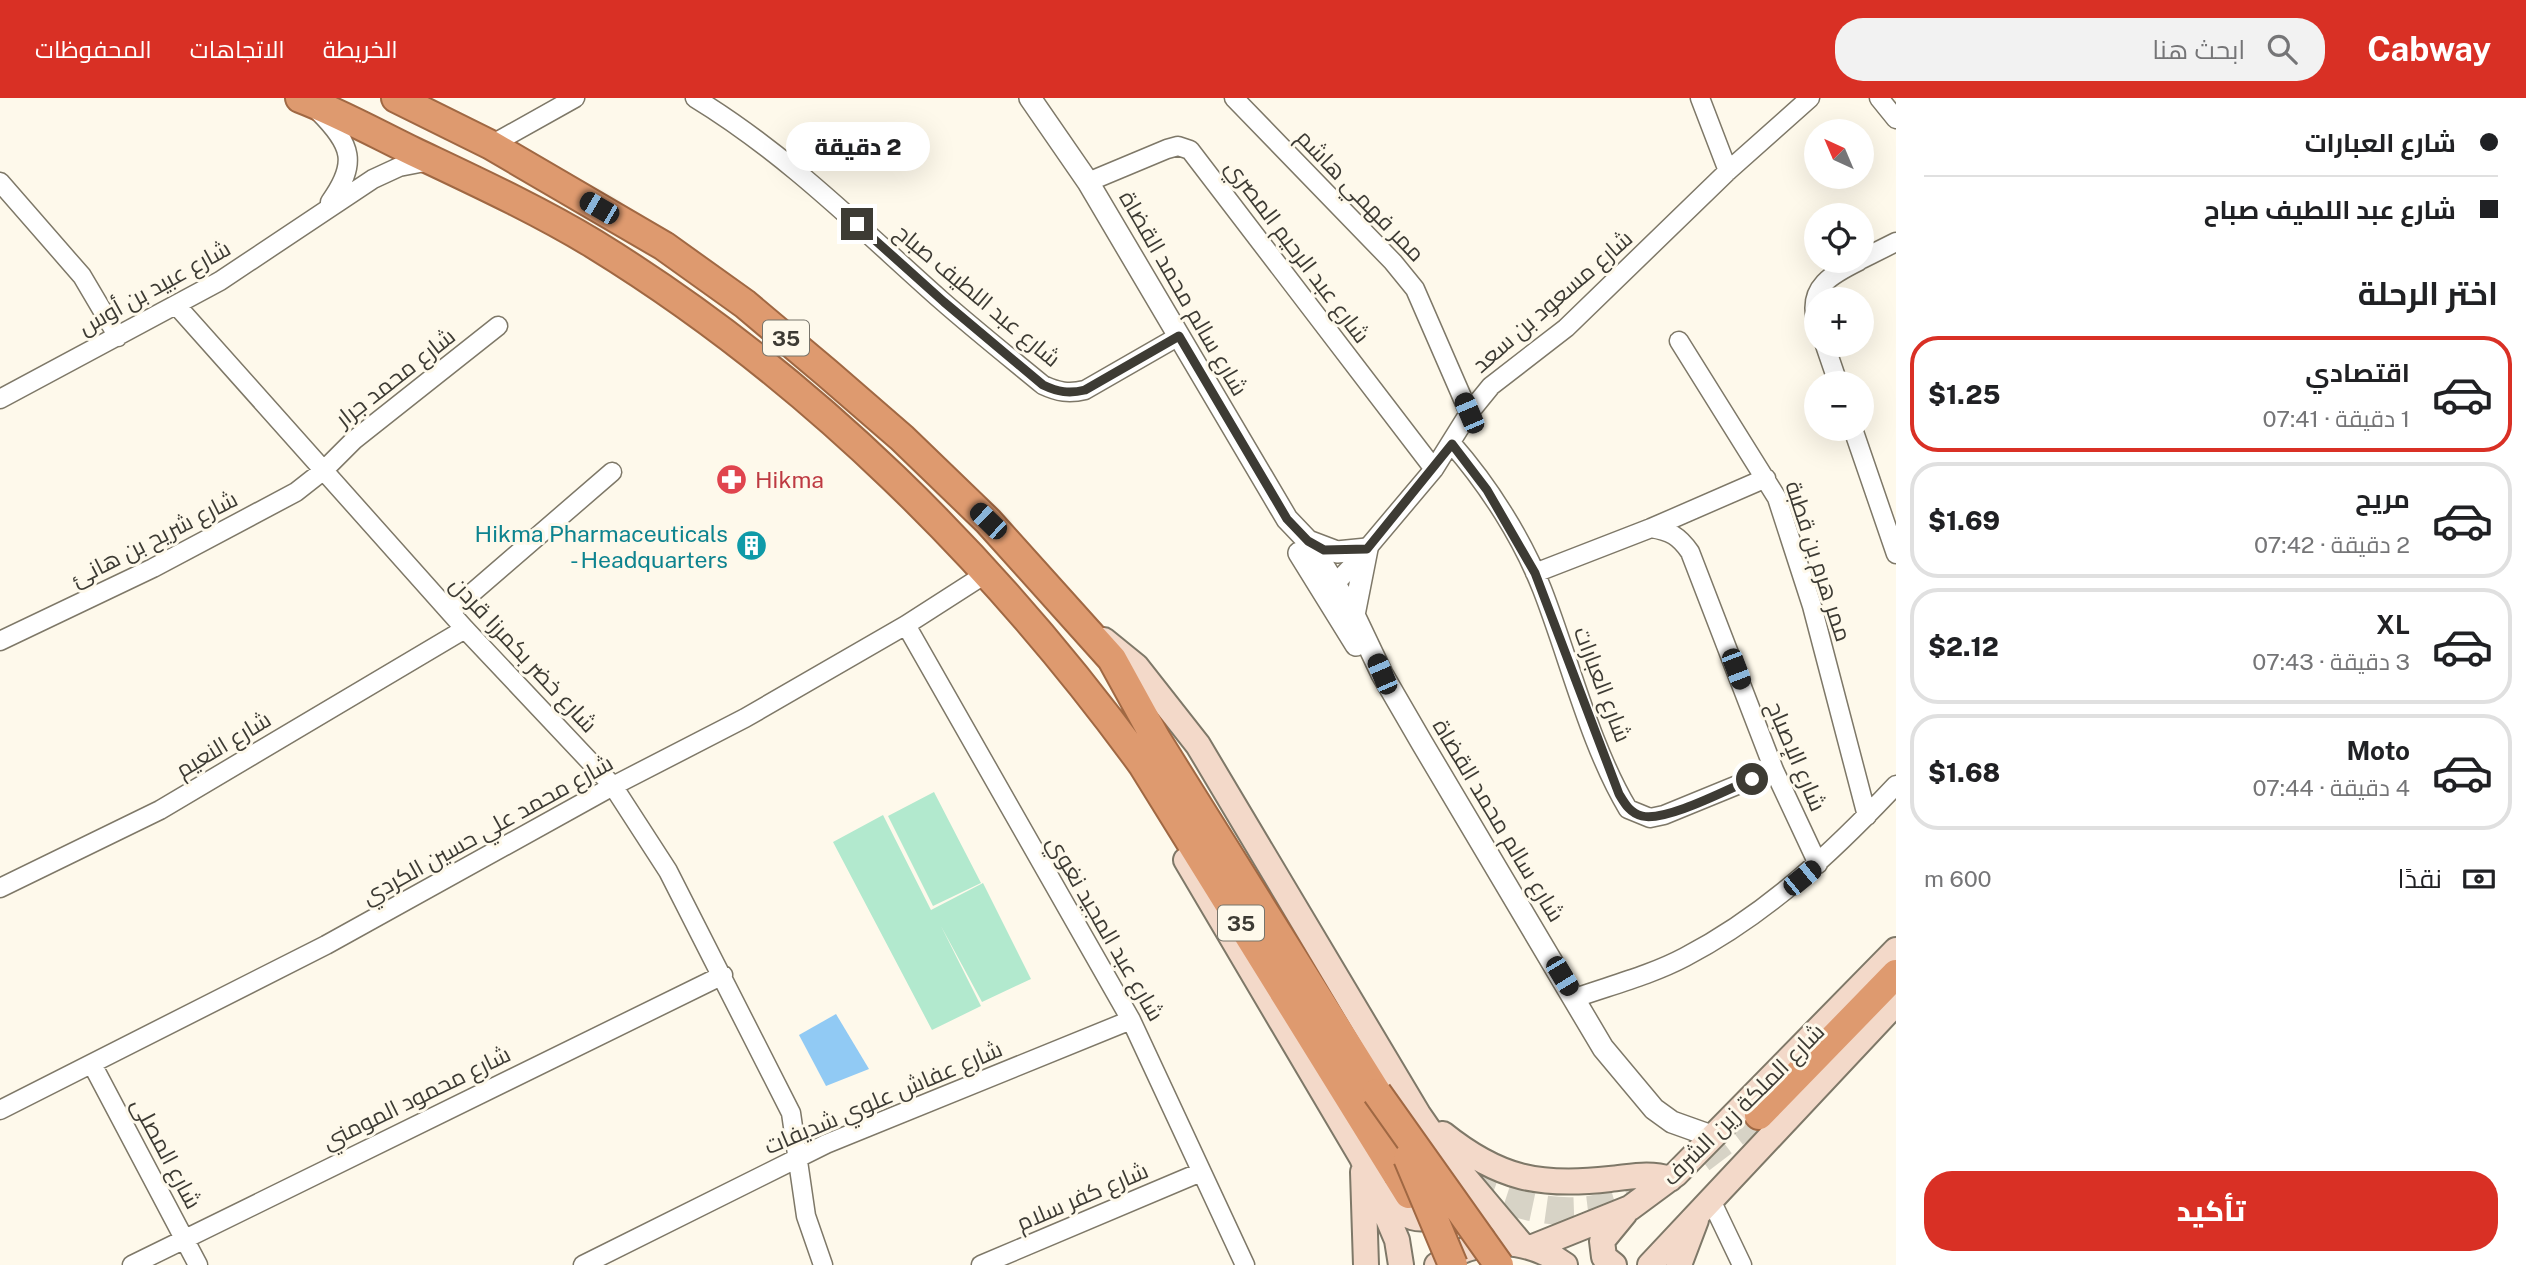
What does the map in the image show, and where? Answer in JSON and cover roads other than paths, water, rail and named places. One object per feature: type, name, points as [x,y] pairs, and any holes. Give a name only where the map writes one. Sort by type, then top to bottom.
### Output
[{"type":"highway","name":"35","points":[[396,98],[491,145],[664,246],[746,304],[902,438],[988,521],[1112,659],[1156,739],[1377,1093],[1499,1265]]},
{"type":"highway","name":"35","points":[[304,99],[508,196],[593,244],[680,300],[752,356],[873,459],[987,573],[1063,660],[1143,765],[1374,1146],[1409,1194]]},
{"type":"highway","points":[[1759,1115],[1896,974]]},
{"type":"highway","points":[[1377,1093],[1423,1188],[1453,1265]]},
{"type":"main road","points":[[1079,621],[1136,666],[1198,745],[1449,1167],[1452,1186],[1450,1199],[1443,1208],[1426,1220],[1413,1219],[1392,1205],[1377,1189]]},
{"type":"main road","name":"شارع الملكة زين الشرف","points":[[1527,1246],[1630,1208],[1670,1179],[1896,950]]},
{"type":"main road","name":"شارع الملكة زين الشرف","points":[[1649,1264],[1896,1003]]},
{"type":"main road","points":[[1418,1114],[1466,1152],[1514,1176],[1556,1184],[1642,1175],[1670,1179]]},
{"type":"main road","points":[[1433,1137],[1527,1246]]},
{"type":"main road","points":[[1374,1146],[1377,1189],[1398,1240],[1401,1265]]},
{"type":"main road","points":[[1366,1265],[1374,1146]]},
{"type":"main road","points":[[1679,1265],[1705,1203]]},
{"type":"main road","points":[[1614,1265],[1604,1257],[1602,1241],[1605,1233],[1630,1208]]},
{"type":"main road","points":[[1437,1265],[1475,1246],[1498,1242],[1527,1246],[1566,1265]]},
{"type":"street","points":[[491,145],[575,98]]},
{"type":"street","name":"شارع عبد اللطيف صباح","points":[[695,98],[765,144],[800,171],[944,302],[1043,385],[1065,393],[1085,390],[1179,336]]},
{"type":"street","name":"شارع سالم محمد القضاة","points":[[1030,98],[1088,182],[1287,519],[1298,551],[1329,590],[1354,615],[1382,674],[1603,1048],[1638,1094],[1672,1122],[1714,1137]]},
{"type":"street","name":"ممر فهمي هاشم","points":[[1234,98],[1415,289],[1469,413]]},
{"type":"street","points":[[1700,98],[1728,171]]},
{"type":"street","name":"شارع مسعود بن سعد","points":[[1329,590],[1434,469],[1469,413],[1491,386],[1566,328],[1728,171],[1810,98]]},
{"type":"street","points":[[1879,98],[1896,119]]},
{"type":"street","name":"شارع عبيد بن أوس","points":[[304,99],[337,131],[348,152],[346,179],[326,208]]},
{"type":"street","name":"شارع عبد الرحيم المصري","points":[[1088,182],[1167,149],[1178,146],[1190,150],[1434,469]]},
{"type":"street","name":"شارع عبيد بن أوس","points":[[0,399],[177,306],[259,256],[326,208],[388,171],[433,161]]},
{"type":"street","points":[[0,182],[75,267],[118,337]]},
{"type":"street","points":[[1874,253],[1896,242]]},
{"type":"street","points":[[1821,287],[1840,273]]},
{"type":"street","name":"شارع خضر بكمرزا قردن","points":[[177,306],[465,629],[613,786],[649,838],[723,975],[791,1113],[806,1216],[823,1265]]},
{"type":"street","name":"شارع محمد جرار","points":[[324,470],[354,440],[499,326]]},
{"type":"street","name":"ممر هرم بن قطبة","points":[[1679,341],[1777,498],[1812,606],[1867,816]]},
{"type":"street","points":[[1857,441],[1896,554]]},
{"type":"street","name":"شارع العبارات","points":[[1452,444],[1487,490],[1535,573],[1586,712],[1628,809],[1639,816],[1664,815],[1774,770]]},
{"type":"street","name":"شارع شريح بن هانئ","points":[[0,641],[153,568],[274,504],[324,470]]},
{"type":"street","points":[[450,612],[612,472]]},
{"type":"street","points":[[1535,573],[1651,528],[1766,478]]},
{"type":"street","name":"شارع سالم محمد القضاة","points":[[1287,519],[1308,541],[1357,646],[1382,674]]},
{"type":"street","name":"شارع الإصباح","points":[[1651,528],[1675,534],[1690,552],[1774,770],[1818,864]]},
{"type":"street","points":[[1308,541],[1337,552],[1367,549],[1354,615]]},
{"type":"street","name":"شارع محمد علي حسين الكردي","points":[[0,1110],[326,945],[613,786],[745,718],[906,625],[987,573]]},
{"type":"street","name":"شارع عبد المجيد نغوي","points":[[906,625],[1131,1020],[1245,1265]]},
{"type":"street","name":"شارع النعيم","points":[[0,888],[160,810],[465,629]]},
{"type":"street","points":[[1575,998],[1654,970],[1695,951],[1769,904],[1818,864],[1896,785]]},
{"type":"street","name":"شارع محمود المومني","points":[[132,1265],[723,975]]},
{"type":"street","name":"شارع عفاش علوي شديفات","points":[[583,1265],[799,1157],[1131,1020]]},
{"type":"street","name":"شارع المصلى","points":[[92,1064],[198,1265]]},
{"type":"street","name":"شارع كفر سلام","points":[[981,1265],[1201,1172]]},
{"type":"street","points":[[1705,1203],[1742,1265]]},
{"type":"water","points":[[836,1014],[869,1069],[826,1086],[799,1035]]},
{"type":"tunnel","points":[[1701,1159],[1759,1115]]},
{"type":"tunnel","points":[[1466,1185],[1509,1201],[1550,1210],[1591,1210],[1636,1197]]},
{"type":"place","name":"Hikma","points":[[732,479]]},
{"type":"place","name":"Hikma Pharmaceuticals - Headquarters","points":[[751,546]]}]
